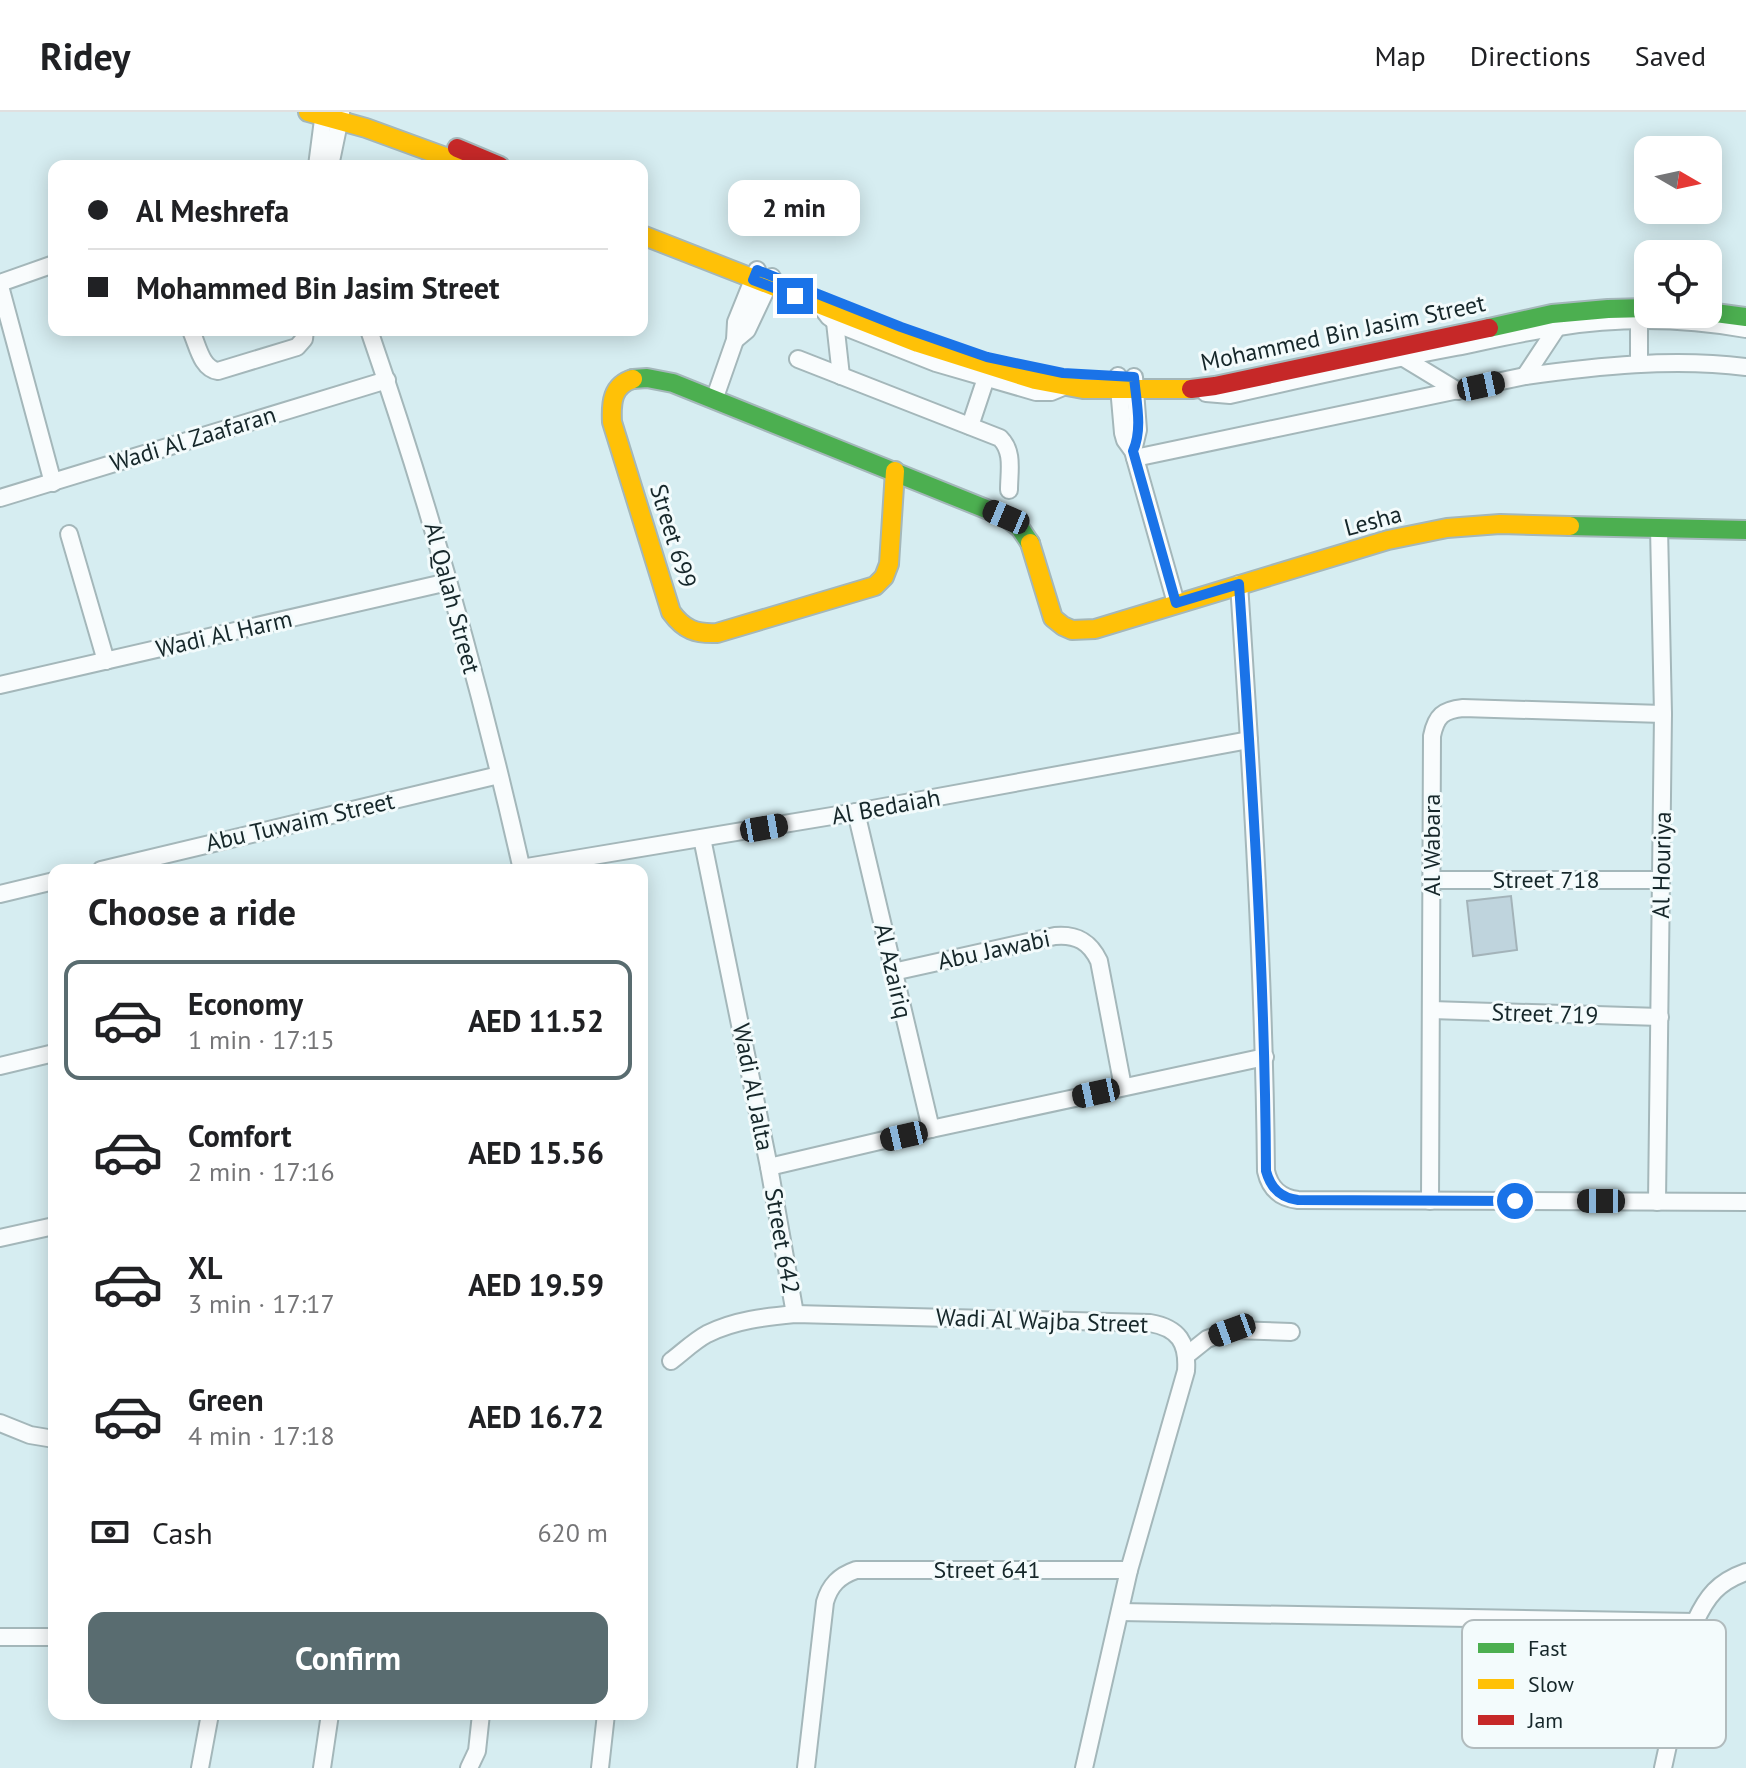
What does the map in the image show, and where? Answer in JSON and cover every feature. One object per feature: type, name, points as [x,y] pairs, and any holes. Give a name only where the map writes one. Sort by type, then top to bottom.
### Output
[{"type":"street","points":[[318,160],[330,114]]},
{"type":"street","points":[[330,114],[330,160]]},
{"type":"street","points":[[330,114],[454,160]]},
{"type":"street","points":[[330,114],[398,128],[485,160]]},
{"type":"street","name":"Mohammed Bin Jasim Street","points":[[648,227],[821,306],[918,343],[1035,380],[1083,389],[1238,372],[1521,311],[1589,302],[1634,300]]},
{"type":"street","name":"Mohammed Bin Jasim Street","points":[[648,237],[987,357],[1126,383],[1193,389],[1236,383],[1552,314],[1608,309],[1634,313]]},
{"type":"street","points":[[48,266],[0,284],[53,483]]},
{"type":"street","points":[[714,400],[735,340],[736,322],[763,278]]},
{"type":"street","points":[[1722,303],[1746,306]]},
{"type":"street","points":[[821,306],[835,322],[895,347],[986,378],[1043,393],[1064,386]]},
{"type":"street","points":[[1722,314],[1746,317]]},
{"type":"street","points":[[1193,389],[1230,395],[1558,326],[1634,315]]},
{"type":"street","points":[[835,322],[841,376]]},
{"type":"street","points":[[1525,376],[1558,326]]},
{"type":"street","points":[[1722,326],[1746,329]]},
{"type":"street","points":[[1639,363],[1642,328]]},
{"type":"street","points":[[193,336],[207,367],[218,371],[297,347],[304,336]]},
{"type":"street","name":"Al Qalah Street","points":[[371,336],[404,430],[448,582],[521,864]]},
{"type":"street","points":[[1402,357],[1458,391]]},
{"type":"street","points":[[798,359],[1000,438],[1006,444],[1010,461],[1009,490]]},
{"type":"street","points":[[1134,454],[1572,369],[1639,363],[1746,367]]},
{"type":"street","name":"Street 699","points":[[895,471],[889,564],[884,577],[875,586],[702,635],[679,624],[671,612],[612,422],[612,396],[628,379],[657,378],[895,471],[1006,517],[1025,532],[1030,542],[1053,618],[1072,631],[1083,632],[1176,603]]},
{"type":"street","points":[[970,426],[986,378]]},
{"type":"street","name":"Wadi Al Zaafaran","points":[[0,498],[387,380]]},
{"type":"street","points":[[1126,383],[1123,433],[1134,454],[1176,603]]},
{"type":"street","name":"Lesha","points":[[1176,603],[1388,540],[1447,528],[1500,524],[1746,530]]},
{"type":"street","name":"Al Houriya","points":[[1657,1202],[1663,714],[1659,528]]},
{"type":"street","points":[[69,534],[106,661]]},
{"type":"street","name":"Wadi Al Harm","points":[[0,685],[448,582]]},
{"type":"street","points":[[1239,584],[1265,1057],[1266,1171],[1272,1186],[1277,1192],[1298,1200],[1746,1202]]},
{"type":"street","name":"Al Wabara","points":[[1430,1201],[1432,736],[1435,724],[1450,709],[1463,708],[1663,714]]},
{"type":"street","name":"Al Bedaiah","points":[[551,864],[1249,740]]},
{"type":"street","name":"Abu Tuwaim Street","points":[[126,864],[499,775]]},
{"type":"street","name":"Al Azairiq","points":[[856,812],[931,1129]]},
{"type":"street","name":"Wadi Al Jalta","points":[[702,838],[769,1167],[1265,1057]]},
{"type":"street","name":"Street 718","points":[[1432,880],[1661,880]]},
{"type":"street","points":[[1,892],[48,882]]},
{"type":"street","name":"Abu Jawabi","points":[[893,972],[1055,936],[1077,937],[1095,951],[1099,961],[1123,1087]]},
{"type":"street","name":"Street 719","points":[[1431,1010],[1660,1017]]},
{"type":"street","points":[[0,1066],[48,1054]]},
{"type":"street","name":"Street 642","points":[[769,1167],[795,1314]]},
{"type":"street","points":[[0,1238],[48,1227]]},
{"type":"street","name":"Wadi Al Wajba Street","points":[[671,1361],[707,1334],[726,1326],[795,1314],[1150,1323],[1174,1332],[1187,1355]]},
{"type":"street","points":[[1084,1768],[1129,1570],[1186,1371],[1187,1355],[1207,1339],[1232,1330],[1291,1332]]},
{"type":"street","points":[[0,1423],[30,1435],[48,1438]]},
{"type":"street","name":"Street 641","points":[[806,1768],[825,1602],[835,1581],[845,1574],[856,1570],[1129,1570]]},
{"type":"street","points":[[1696,1620],[1705,1601],[1722,1583],[1746,1572]]},
{"type":"street","points":[[1120,1612],[1580,1620]]},
{"type":"street","points":[[0,1637],[48,1637]]},
{"type":"street","points":[[200,1768],[209,1720]]},
{"type":"street","points":[[322,1768],[329,1720]]},
{"type":"street","points":[[469,1768],[477,1751],[480,1720]]},
{"type":"street","points":[[600,1768],[605,1720]]},
{"type":"street","points":[[1663,1768],[1667,1748]]},
{"type":"building","points":[[1511,896],[1517,950],[1473,956],[1467,901]]},
{"type":"traffic: fast","points":[[1489,328],[1552,314],[1634,308]]},
{"type":"traffic: fast","points":[[1722,314],[1746,317]]},
{"type":"traffic: fast","points":[[633,379],[673,383],[1006,517],[1020,528],[1030,543]]},
{"type":"traffic: fast","points":[[1570,526],[1746,530]]},
{"type":"traffic: slow","points":[[308,112],[366,128],[454,160]]},
{"type":"traffic: slow","points":[[648,237],[918,343],[1035,380],[1083,389],[1191,389]]},
{"type":"traffic: slow","points":[[633,379],[617,390],[612,422],[671,612],[691,630],[717,633],[875,586],[884,577],[889,564],[895,471]]},
{"type":"traffic: slow","points":[[1030,543],[1053,618],[1072,630],[1095,629],[1388,540],[1447,528],[1500,524],[1570,526]]},
{"type":"traffic: jam","points":[[457,148],[486,160]]},
{"type":"traffic: jam","points":[[1191,389],[1489,328]]},
{"type":"route","points":[[795,296],[753,280],[757,270],[987,357],[1063,373],[1134,377],[1138,430],[1133,451],[1176,603],[1239,584],[1265,1057],[1268,1179],[1283,1197],[1298,1200],[1515,1201]]}]
